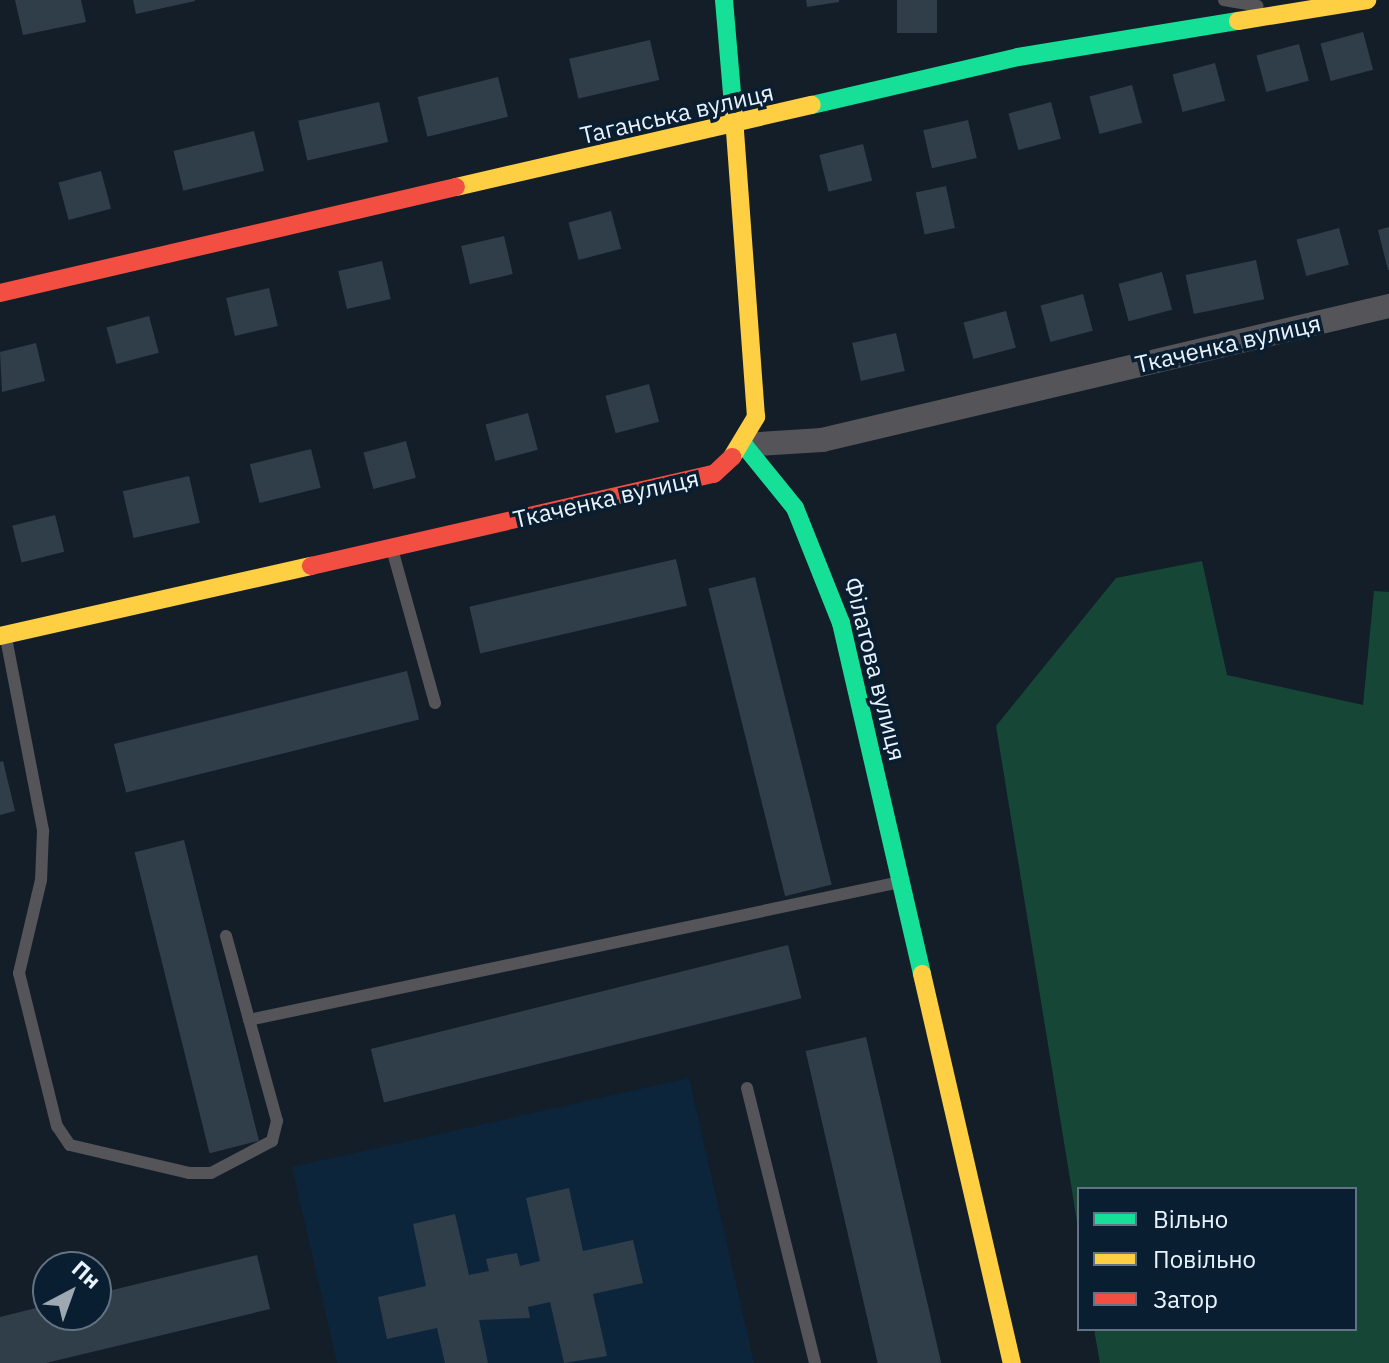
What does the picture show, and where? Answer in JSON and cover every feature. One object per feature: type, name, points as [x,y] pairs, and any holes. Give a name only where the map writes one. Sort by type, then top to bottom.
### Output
[{"type":"street","points":[[724,0],[730,127],[756,383],[756,417],[744,445]]},
{"type":"street","name":"Таганська вулиця","points":[[0,293],[730,127],[1018,57],[1367,0]]},
{"type":"street","name":"Ткаченка вулиця","points":[[3,635],[391,546],[680,485],[714,474],[744,445],[822,440],[1389,306]]},
{"type":"street","name":"Філатова вулиця","points":[[744,445],[795,508],[823,562],[903,881],[1012,1363]]},
{"type":"lane","points":[[1224,0],[1291,12]]},
{"type":"lane","points":[[391,546],[435,703]]},
{"type":"lane","points":[[3,635],[43,831],[41,880],[19,973],[57,1126],[70,1145],[92,1156],[189,1173],[254,1155],[272,1141],[277,1121],[226,936]]},
{"type":"lane","points":[[249,1020],[903,881]]},
{"type":"lane","points":[[747,1088],[815,1363]]},
{"type":"shaded area","points":[[689,1078],[754,1363],[337,1363],[292,1167]]},
{"type":"green space","points":[[1202,561],[1227,675],[1363,705],[1374,591],[1389,592],[1389,1363],[1100,1363],[1094,1331],[1357,1331],[1357,1187],[1077,1187],[1077,1222],[996,726],[1116,578]]},
{"type":"building","points":[[15,0],[81,0],[86,22],[23,35]]},
{"type":"building","points":[[133,0],[195,0],[195,1],[136,14]]},
{"type":"building","points":[[806,0],[839,0],[839,2],[807,7]]},
{"type":"building","points":[[897,0],[937,0],[937,33],[897,33]]},
{"type":"building","points":[[1363,32],[1373,70],[1331,81],[1320,43]]},
{"type":"building","points":[[650,40],[659,80],[578,99],[569,59]]},
{"type":"building","points":[[1299,44],[1309,81],[1266,92],[1256,55]]},
{"type":"building","points":[[1215,63],[1225,101],[1183,112],[1172,74]]},
{"type":"building","points":[[498,77],[508,117],[427,137],[417,97]]},
{"type":"building","points":[[1132,85],[1142,123],[1100,134],[1089,96]]},
{"type":"building","points":[[379,102],[388,142],[307,161],[298,121]]},
{"type":"building","points":[[1051,102],[1061,139],[1018,150],[1008,113]]},
{"type":"building","points":[[968,120],[977,158],[932,168],[923,130]]},
{"type":"building","points":[[254,131],[264,171],[183,191],[173,151]]},
{"type":"building","points":[[863,144],[872,181],[829,192],[819,155]]},
{"type":"building","points":[[101,171],[111,209],[69,220],[58,182]]},
{"type":"building","points":[[946,186],[955,228],[925,235],[916,192]]},
{"type":"building","points":[[611,211],[621,249],[579,260],[568,222]]},
{"type":"building","points":[[1389,227],[1389,270],[1388,270],[1378,230]]},
{"type":"building","points":[[1339,228],[1349,265],[1306,276],[1296,239]]},
{"type":"building","points":[[504,236],[513,274],[470,284],[461,246]]},
{"type":"building","points":[[1256,260],[1264,299],[1194,314],[1186,275]]},
{"type":"building","points":[[382,261],[391,299],[347,309],[338,271]]},
{"type":"building","points":[[1162,272],[1172,310],[1129,321],[1119,284]]},
{"type":"building","points":[[269,288],[278,326],[235,336],[226,298]]},
{"type":"building","points":[[1083,294],[1093,331],[1050,342],[1040,305]]},
{"type":"building","points":[[1006,311],[1016,348],[973,359],[963,322]]},
{"type":"building","points":[[149,316],[159,353],[116,364],[106,327]]},
{"type":"building","points":[[896,333],[905,371],[861,381],[852,343]]},
{"type":"building","points":[[36,343],[45,381],[2,392],[0,352]]},
{"type":"building","points":[[649,384],[659,422],[616,433],[606,396]]},
{"type":"building","points":[[528,413],[538,450],[495,461],[485,424]]},
{"type":"building","points":[[406,441],[416,478],[373,489],[363,452]]},
{"type":"building","points":[[311,449],[321,488],[260,503],[250,464]]},
{"type":"building","points":[[189,476],[200,523],[134,538],[123,491]]},
{"type":"building","points":[[55,515],[64,552],[22,563],[12,526]]},
{"type":"building","points":[[676,559],[687,606],[480,653],[469,607]]},
{"type":"building","points":[[755,577],[832,885],[785,896],[708,589]]},
{"type":"building","points":[[407,671],[419,720],[126,793],[114,744]]},
{"type":"building","points":[[3,761],[15,811],[0,815],[0,762]]},
{"type":"building","points":[[184,840],[259,1141],[210,1153],[135,852]]},
{"type":"building","points":[[788,945],[801,998],[384,1102],[371,1049]]},
{"type":"building","points":[[866,1037],[941,1363],[878,1363],[806,1051]]},
{"type":"building","points":[[569,1188],[583,1251],[633,1240],[643,1283],[593,1294],[607,1356],[564,1363],[550,1302],[528,1307],[530,1318],[479,1320],[488,1363],[445,1363],[437,1328],[387,1339],[378,1297],[426,1286],[413,1224],[455,1214],[469,1275],[489,1271],[486,1259],[517,1253],[520,1266],[540,1261],[526,1198]]},
{"type":"building","points":[[257,1255],[270,1309],[46,1363],[0,1363],[0,1317],[32,1309],[32,1331],[112,1331],[112,1290]]},
{"type":"traffic: fast","points":[[724,0],[733,106]]},
{"type":"traffic: fast","points":[[812,105],[1018,57],[1238,21]]},
{"type":"traffic: fast","points":[[744,445],[795,508],[841,623],[922,974]]},
{"type":"traffic: slow","points":[[1238,21],[1367,0]]},
{"type":"traffic: slow","points":[[456,187],[812,105]]},
{"type":"traffic: slow","points":[[732,457],[756,417],[733,106]]},
{"type":"traffic: slow","points":[[0,636],[311,566]]},
{"type":"traffic: slow","points":[[922,974],[1012,1363]]},
{"type":"traffic: jam","points":[[0,293],[456,187]]},
{"type":"traffic: jam","points":[[311,566],[714,474],[732,457]]}]
